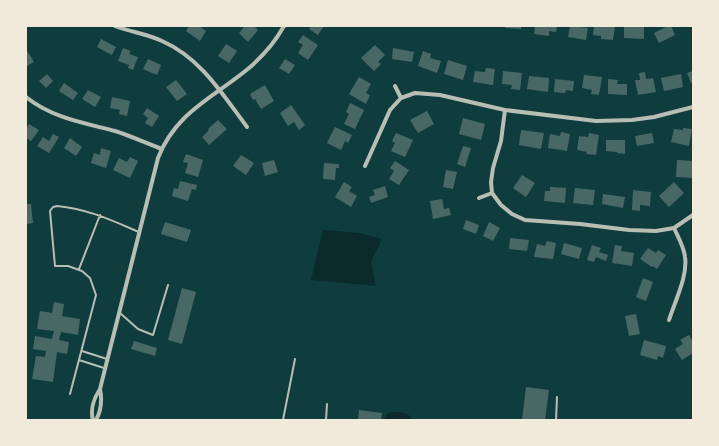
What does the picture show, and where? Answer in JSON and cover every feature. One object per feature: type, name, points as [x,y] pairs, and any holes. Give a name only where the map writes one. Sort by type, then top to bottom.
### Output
[{"type":"street","points":[[115,26],[174,46],[205,72],[247,128]]},
{"type":"street","points":[[95,420],[92,415],[95,397],[100,389],[139,232],[162,149],[180,121],[259,59],[284,26]]},
{"type":"street","points":[[395,86],[401,98]]},
{"type":"street","points":[[365,166],[390,110],[401,98],[416,93],[440,95],[505,110],[583,120],[610,121],[654,117],[693,107]]},
{"type":"street","points":[[26,97],[57,116],[129,136],[162,149]]},
{"type":"street","points":[[505,110],[501,141],[490,182],[492,193],[507,210],[525,220],[580,224],[629,230],[656,231],[674,228],[693,215]]},
{"type":"street","points":[[479,198],[492,193]]},
{"type":"street","points":[[669,320],[684,277],[686,264],[684,250],[674,228]]},
{"type":"lane","points":[[70,394],[96,295],[90,278],[79,269],[68,266],[55,266],[50,211],[53,207],[57,206],[100,215],[139,232]]},
{"type":"lane","points":[[79,269],[100,215]]},
{"type":"lane","points":[[119,312],[138,329],[153,335],[168,285]]},
{"type":"lane","points":[[82,351],[107,359]]},
{"type":"lane","points":[[283,420],[295,359]]},
{"type":"lane","points":[[79,360],[104,368]]},
{"type":"lane","points":[[556,420],[557,398]]},
{"type":"lane","points":[[326,420],[327,404]]},
{"type":"water","points":[[323,230],[359,233],[382,239],[371,262],[376,286],[311,280]]},
{"type":"water","points":[[399,412],[407,414],[412,420],[383,420],[388,413]]},
{"type":"building","points":[[189,26],[199,26],[206,31],[200,41],[186,31]]},
{"type":"building","points":[[245,26],[254,26],[258,30],[248,42],[239,33]]},
{"type":"building","points":[[311,26],[324,26],[318,35],[309,29]]},
{"type":"building","points":[[505,26],[521,26],[521,29],[505,28]]},
{"type":"building","points":[[535,26],[557,26],[556,32],[549,31],[549,36],[534,34]]},
{"type":"building","points":[[570,26],[588,28],[586,40],[568,37]]},
{"type":"building","points":[[594,26],[615,26],[613,40],[601,39],[601,36],[593,35]]},
{"type":"building","points":[[624,26],[644,26],[644,39],[624,38]]},
{"type":"building","points":[[671,26],[675,35],[659,43],[654,33]]},
{"type":"building","points":[[303,35],[318,45],[308,60],[298,53],[303,45],[298,42]]},
{"type":"building","points":[[101,39],[116,47],[112,55],[97,47]]},
{"type":"building","points":[[226,44],[237,51],[229,63],[218,56]]},
{"type":"building","points":[[375,45],[385,55],[378,62],[381,64],[374,71],[361,58]]},
{"type":"building","points":[[123,48],[131,51],[129,54],[138,57],[133,70],[128,68],[129,65],[118,61]]},
{"type":"building","points":[[393,48],[414,52],[412,62],[392,59]]},
{"type":"building","points":[[26,49],[34,62],[27,66],[26,65]]},
{"type":"building","points":[[423,51],[431,54],[430,58],[441,61],[437,73],[418,66]]},
{"type":"building","points":[[148,59],[161,65],[157,75],[143,69]]},
{"type":"building","points":[[285,59],[295,65],[289,74],[279,68]]},
{"type":"building","points":[[448,60],[467,66],[463,80],[444,74]]},
{"type":"building","points":[[486,68],[495,69],[493,85],[473,82],[475,71],[485,72]]},
{"type":"building","points":[[503,71],[522,73],[520,90],[511,89],[512,85],[502,84]]},
{"type":"building","points":[[693,71],[693,82],[691,83],[687,73]]},
{"type":"building","points":[[645,72],[646,79],[653,78],[656,92],[638,95],[635,80],[640,80],[639,73]]},
{"type":"building","points":[[47,74],[53,81],[46,88],[39,81]]},
{"type":"building","points":[[681,74],[683,87],[664,91],[661,78]]},
{"type":"building","points":[[584,75],[602,77],[599,95],[591,94],[592,90],[582,88]]},
{"type":"building","points":[[529,76],[549,78],[548,92],[527,89]]},
{"type":"building","points":[[359,77],[371,84],[366,93],[370,95],[366,104],[349,94]]},
{"type":"building","points":[[555,79],[574,81],[573,91],[566,90],[565,93],[554,92]]},
{"type":"building","points":[[608,79],[618,80],[617,84],[627,84],[627,95],[608,94]]},
{"type":"building","points":[[176,80],[187,94],[177,101],[166,87]]},
{"type":"building","points":[[64,83],[78,93],[73,100],[59,91]]},
{"type":"building","points":[[265,85],[274,101],[261,109],[250,94]]},
{"type":"building","points":[[88,90],[101,97],[95,107],[82,99]]},
{"type":"building","points":[[112,97],[130,101],[127,116],[119,114],[120,110],[110,108]]},
{"type":"building","points":[[350,103],[364,110],[355,129],[344,124],[349,114],[346,112]]},
{"type":"building","points":[[291,105],[305,125],[299,130],[294,122],[288,126],[280,113]]},
{"type":"building","points":[[147,108],[159,116],[152,127],[145,123],[148,118],[143,114]]},
{"type":"building","points":[[427,111],[434,124],[418,133],[410,120]]},
{"type":"building","points":[[463,118],[485,124],[481,140],[459,134]]},
{"type":"building","points":[[218,120],[227,129],[209,145],[202,137]]},
{"type":"building","points":[[29,124],[39,130],[31,141],[26,138],[26,129]]},
{"type":"building","points":[[335,127],[352,135],[348,143],[345,141],[341,150],[327,143]]},
{"type":"building","points":[[683,128],[692,129],[689,146],[671,142],[674,129],[683,130]]},
{"type":"building","points":[[521,130],[544,133],[541,149],[519,145]]},
{"type":"building","points":[[561,132],[570,134],[567,151],[548,148],[550,134],[560,136]]},
{"type":"building","points":[[396,133],[413,140],[405,157],[391,151],[395,143],[392,141]]},
{"type":"building","points":[[589,133],[599,135],[596,155],[586,154],[587,152],[577,150],[579,136],[588,137]]},
{"type":"building","points":[[652,133],[654,143],[637,146],[635,136]]},
{"type":"building","points":[[53,134],[59,137],[49,153],[37,146],[43,137],[49,141]]},
{"type":"building","points":[[70,138],[82,147],[76,156],[64,148]]},
{"type":"building","points":[[606,140],[625,140],[625,154],[606,151]]},
{"type":"building","points":[[463,146],[471,148],[465,167],[457,164]]},
{"type":"building","points":[[101,148],[111,151],[106,168],[91,163],[94,153],[100,155]]},
{"type":"building","points":[[186,154],[203,160],[198,177],[185,173],[188,163],[183,162]]},
{"type":"building","points":[[241,155],[254,163],[246,175],[233,166]]},
{"type":"building","points":[[130,157],[138,161],[130,178],[113,170],[119,158],[127,162]]},
{"type":"building","points":[[274,160],[278,172],[265,176],[262,163]]},
{"type":"building","points":[[677,160],[693,161],[693,178],[676,177]]},
{"type":"building","points":[[395,161],[409,170],[399,185],[389,179],[394,171],[390,168]]},
{"type":"building","points":[[324,163],[339,164],[339,168],[336,168],[335,180],[323,179]]},
{"type":"building","points":[[446,170],[457,172],[453,189],[443,187]]},
{"type":"building","points":[[522,175],[535,183],[526,197],[513,188]]},
{"type":"building","points":[[180,181],[197,185],[196,190],[192,189],[188,201],[172,196],[174,188],[178,189]]},
{"type":"building","points":[[344,182],[352,187],[349,191],[357,196],[351,207],[335,197]]},
{"type":"building","points":[[674,182],[684,193],[669,207],[659,196]]},
{"type":"building","points":[[385,186],[388,197],[371,203],[369,197],[375,195],[373,190]]},
{"type":"building","points":[[550,187],[566,188],[565,203],[544,201],[545,191],[550,191]]},
{"type":"building","points":[[575,188],[595,190],[593,205],[573,203]]},
{"type":"building","points":[[633,190],[651,192],[650,206],[640,205],[640,211],[632,210]]},
{"type":"building","points":[[603,194],[625,197],[623,208],[602,204]]},
{"type":"building","points":[[442,199],[444,209],[449,208],[451,215],[433,219],[430,201]]},
{"type":"building","points":[[26,204],[31,204],[33,223],[26,224]]},
{"type":"building","points":[[466,220],[479,225],[476,234],[463,229]]},
{"type":"building","points":[[165,222],[191,230],[187,242],[161,234]]},
{"type":"building","points":[[489,222],[500,228],[493,241],[483,236]]},
{"type":"building","points":[[510,238],[529,240],[527,251],[509,249]]},
{"type":"building","points":[[547,241],[556,243],[553,259],[534,257],[537,244],[545,246]]},
{"type":"building","points":[[564,243],[582,248],[579,259],[561,254]]},
{"type":"building","points":[[592,245],[601,248],[599,252],[608,255],[606,261],[596,257],[594,262],[587,260]]},
{"type":"building","points":[[615,245],[622,246],[621,251],[634,253],[632,266],[612,263]]},
{"type":"building","points":[[648,248],[656,253],[658,250],[666,255],[657,269],[640,259]]},
{"type":"building","points":[[643,278],[653,282],[646,301],[636,297]]},
{"type":"building","points":[[182,288],[196,292],[182,344],[168,340]]},
{"type":"building","points":[[54,302],[64,304],[62,316],[80,319],[78,335],[61,332],[59,340],[69,342],[67,354],[57,352],[53,382],[32,379],[36,356],[45,357],[46,351],[33,349],[35,336],[52,339],[54,331],[37,329],[40,311],[52,313]]},
{"type":"building","points":[[636,314],[640,334],[629,336],[625,316]]},
{"type":"building","points":[[689,335],[693,342],[693,353],[682,360],[675,349],[683,344],[680,340]]},
{"type":"building","points":[[644,340],[666,346],[663,358],[658,356],[657,360],[640,355]]},
{"type":"building","points":[[134,341],[157,348],[155,356],[131,349]]},
{"type":"building","points":[[526,387],[549,390],[545,420],[522,420]]},
{"type":"building","points":[[359,410],[382,413],[381,420],[358,420]]}]
